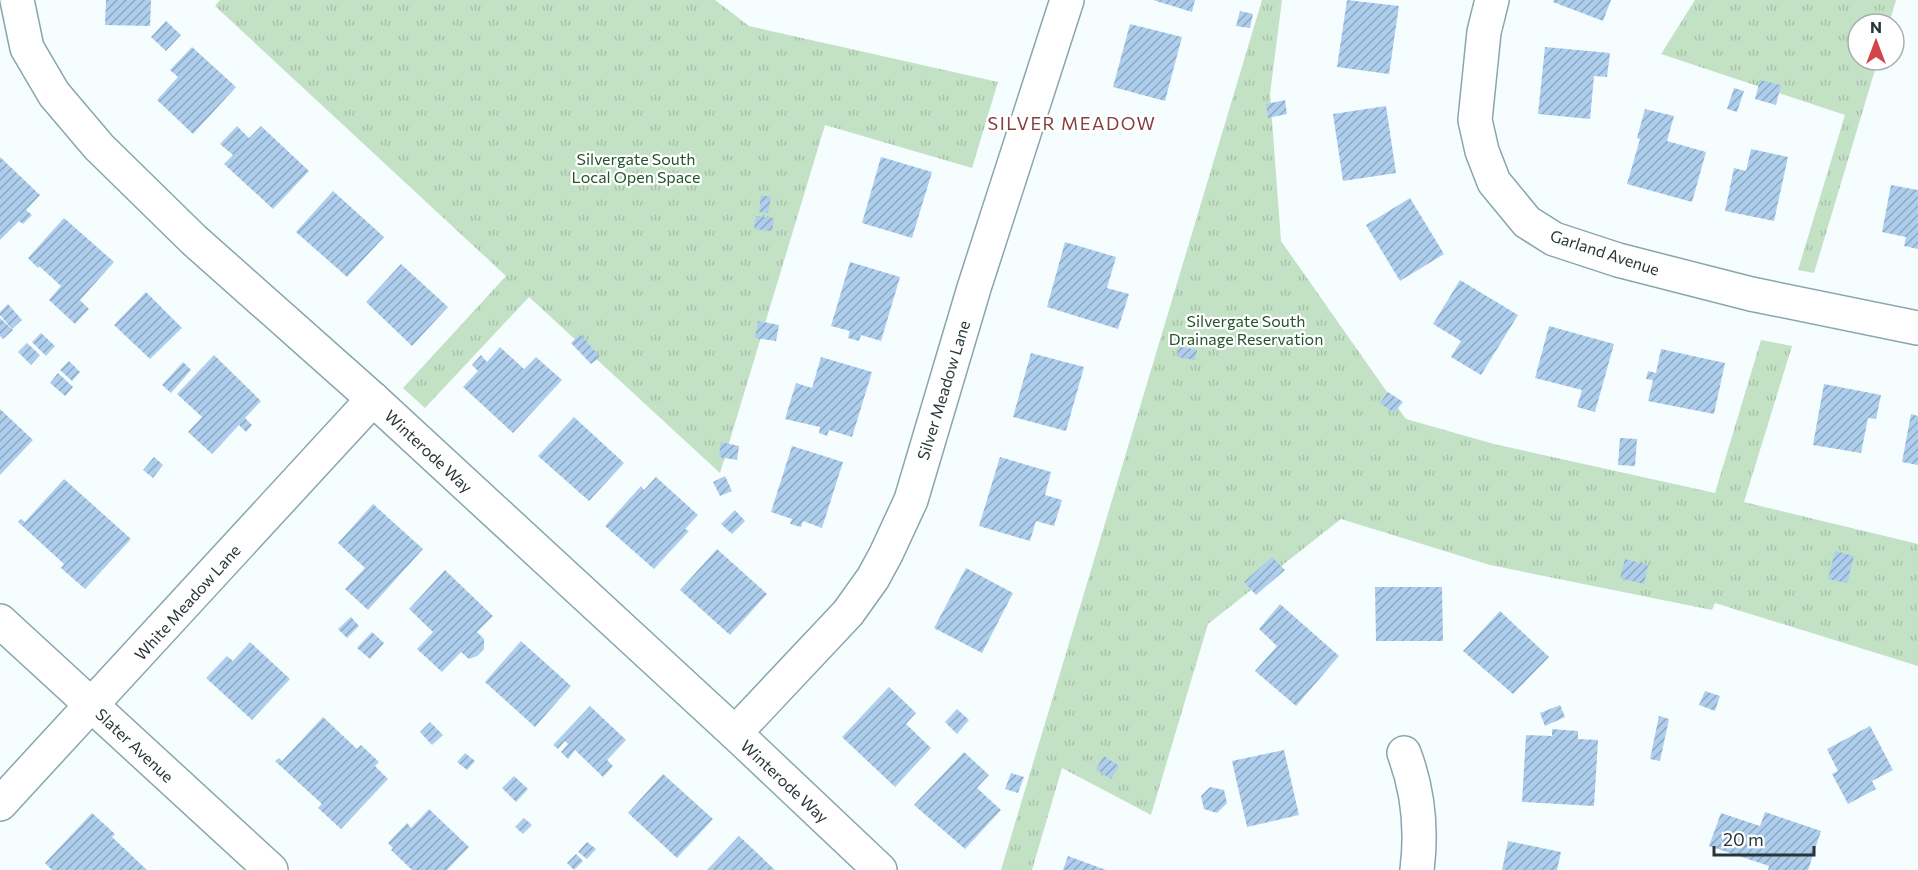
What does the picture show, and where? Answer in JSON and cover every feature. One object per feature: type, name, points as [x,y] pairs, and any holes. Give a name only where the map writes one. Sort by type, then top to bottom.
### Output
[{"type":"street","name":"Silver Meadow Lane","points":[[735,733],[848,613],[886,554],[911,500],[978,277],[1067,0]]},
{"type":"street","name":"Garland Avenue","points":[[1491,0],[1484,32],[1475,120],[1482,151],[1494,182],[1527,222],[1554,239],[1618,260],[1751,294],[1918,328]]},
{"type":"street","name":"Winterode Way","points":[[17,3],[27,48],[54,94],[99,147],[195,240],[373,399],[880,870]]},
{"type":"street","name":"White Meadow Lane","points":[[0,804],[373,399]]},
{"type":"street","name":"Slater Avenue","points":[[0,621],[270,870]]},
{"type":"street","points":[[1404,753],[1413,777],[1416,794],[1418,819],[1416,870]]},
{"type":"green space","name":"Silvergate South Local Open Space","points":[[220,0],[715,0],[749,26],[998,82],[972,168],[825,125],[720,473],[529,297],[425,408],[403,388],[506,276],[215,6]]},
{"type":"green space","name":"Silvergate South Drainage Reservation","points":[[1262,0],[1282,0],[1270,94],[1281,241],[1406,419],[1494,444],[1715,493],[1761,340],[1792,346],[1744,502],[1918,544],[1918,666],[1715,603],[1712,610],[1490,565],[1341,519],[1208,624],[1151,815],[1062,768],[1032,870],[1001,870]]},
{"type":"green space","points":[[1695,0],[1896,0],[1892,12],[1846,12],[1846,72],[1874,72],[1814,273],[1798,270],[1845,115],[1661,54]]},
{"type":"building","points":[[106,0],[151,0],[150,26],[105,25]]},
{"type":"building","points":[[1153,0],[1195,0],[1192,12]]},
{"type":"building","points":[[1347,0],[1399,6],[1389,74],[1337,67]]},
{"type":"building","points":[[1554,0],[1611,0],[1603,21],[1553,2]]},
{"type":"building","points":[[1240,11],[1253,14],[1250,28],[1236,26]]},
{"type":"building","points":[[166,21],[181,35],[166,51],[151,37]]},
{"type":"building","points":[[1130,24],[1182,37],[1165,101],[1113,87]]},
{"type":"building","points":[[192,47],[236,87],[193,134],[157,100],[178,77],[170,70]]},
{"type":"building","points":[[1545,47],[1610,53],[1607,77],[1594,76],[1590,119],[1538,114]]},
{"type":"building","points":[[1760,80],[1781,85],[1776,105],[1755,99]]},
{"type":"building","points":[[1734,88],[1744,91],[1737,112],[1727,109]]},
{"type":"building","points":[[1285,100],[1287,114],[1268,118],[1266,104]]},
{"type":"building","points":[[1386,106],[1396,173],[1343,181],[1333,114]]},
{"type":"building","points":[[1645,109],[1674,116],[1667,141],[1706,152],[1692,202],[1627,184],[1640,139],[1637,138]]},
{"type":"building","points":[[237,126],[249,138],[261,126],[309,171],[273,209],[224,164],[233,155],[220,144]]},
{"type":"building","points":[[1751,149],[1788,157],[1774,221],[1725,211],[1734,168],[1746,171]]},
{"type":"building","points":[[0,157],[40,195],[26,210],[32,215],[23,224],[19,221],[0,240]]},
{"type":"building","points":[[881,157],[932,172],[912,238],[862,223]]},
{"type":"building","points":[[1891,185],[1918,190],[1918,249],[1904,246],[1906,237],[1882,232]]},
{"type":"building","points":[[333,191],[384,237],[347,277],[296,232]]},
{"type":"building","points":[[761,195],[771,197],[768,213],[759,212]]},
{"type":"building","points":[[1410,198],[1444,254],[1400,281],[1366,225]]},
{"type":"building","points":[[756,216],[774,218],[772,231],[754,229]]},
{"type":"building","points":[[64,218],[114,262],[80,300],[89,309],[75,324],[49,300],[61,286],[28,258]]},
{"type":"building","points":[[1065,242],[1116,257],[1107,288],[1129,294],[1118,329],[1047,307]]},
{"type":"building","points":[[850,262],[900,277],[881,341],[861,335],[859,341],[848,338],[850,331],[831,326]]},
{"type":"building","points":[[401,264],[448,307],[412,346],[366,302]]},
{"type":"building","points":[[1460,280],[1518,315],[1481,375],[1451,357],[1461,341],[1433,324]]},
{"type":"building","points":[[146,292],[182,328],[150,359],[114,325]]},
{"type":"building","points":[[8,304],[22,320],[12,329],[0,315]]},
{"type":"building","points":[[0,318],[13,330],[3,339],[0,336]]},
{"type":"building","points":[[758,321],[779,325],[776,341],[755,338]]},
{"type":"building","points":[[1549,326],[1614,344],[1595,412],[1577,407],[1582,390],[1535,378]]},
{"type":"building","points":[[41,333],[55,346],[46,356],[32,342]]},
{"type":"building","points":[[580,334],[600,357],[591,364],[571,343]]},
{"type":"building","points":[[27,343],[40,355],[31,365],[18,352]]},
{"type":"building","points":[[1179,346],[1197,350],[1195,360],[1177,357]]},
{"type":"building","points":[[500,347],[524,369],[536,357],[562,380],[513,433],[463,387],[478,371],[472,365],[481,355],[487,362]]},
{"type":"building","points":[[1661,349],[1725,363],[1714,414],[1648,401],[1653,380],[1646,379],[1648,371],[1656,373]]},
{"type":"building","points":[[1031,353],[1084,367],[1066,431],[1013,417]]},
{"type":"building","points":[[214,355],[261,401],[245,418],[252,425],[246,432],[239,425],[212,454],[188,432],[202,417],[177,394]]},
{"type":"building","points":[[821,357],[872,372],[852,437],[829,430],[827,436],[819,433],[820,427],[785,419],[796,383],[812,388]]},
{"type":"building","points":[[69,361],[80,372],[72,381],[60,370]]},
{"type":"building","points":[[183,362],[191,370],[171,393],[162,385]]},
{"type":"building","points":[[58,373],[73,387],[65,396],[50,383]]},
{"type":"building","points":[[1824,384],[1881,395],[1876,419],[1868,418],[1861,453],[1813,445]]},
{"type":"building","points":[[1388,392],[1403,402],[1394,413],[1380,403]]},
{"type":"building","points":[[0,409],[33,440],[0,475]]},
{"type":"building","points":[[1911,414],[1918,416],[1918,465],[1902,462]]},
{"type":"building","points":[[574,417],[624,463],[589,501],[538,456]]},
{"type":"building","points":[[1620,438],[1637,439],[1635,466],[1618,465]]},
{"type":"building","points":[[721,442],[739,446],[737,460],[719,457]]},
{"type":"building","points":[[792,446],[843,462],[822,528],[803,521],[801,527],[790,524],[792,519],[771,512]]},
{"type":"building","points":[[154,457],[163,465],[153,478],[143,470]]},
{"type":"building","points":[[1000,457],[1051,472],[1045,495],[1062,500],[1054,526],[1036,521],[1030,541],[979,526]]},
{"type":"building","points":[[725,476],[732,491],[720,496],[713,482]]},
{"type":"building","points":[[656,477],[698,515],[685,529],[689,531],[654,569],[605,526],[641,486],[644,490]]},
{"type":"building","points":[[64,479],[131,539],[85,589],[61,568],[64,564],[18,522],[21,519],[25,522]]},
{"type":"building","points":[[373,504],[423,549],[368,610],[345,589],[365,568],[338,543]]},
{"type":"building","points":[[735,510],[745,521],[732,534],[721,524]]},
{"type":"building","points":[[717,549],[767,594],[730,635],[680,590]]},
{"type":"building","points":[[1835,551],[1854,556],[1847,583],[1828,579]]},
{"type":"building","points":[[1272,557],[1285,570],[1256,595],[1244,582]]},
{"type":"building","points":[[1625,559],[1648,565],[1644,584],[1620,578]]},
{"type":"building","points":[[966,568],[1013,593],[982,653],[934,628]]},
{"type":"building","points":[[445,570],[493,616],[477,632],[484,639],[484,649],[477,656],[469,659],[461,652],[442,672],[417,649],[433,632],[409,609]]},
{"type":"building","points":[[1375,587],[1442,587],[1443,641],[1376,641]]},
{"type":"building","points":[[1280,604],[1339,656],[1296,706],[1255,671],[1277,646],[1259,629]]},
{"type":"building","points":[[1500,611],[1549,657],[1513,694],[1463,651]]},
{"type":"building","points":[[351,617],[359,626],[347,638],[338,629]]},
{"type":"building","points":[[372,632],[384,643],[370,659],[357,648]]},
{"type":"building","points":[[521,641],[571,686],[535,727],[485,682]]},
{"type":"building","points":[[250,642],[290,679],[252,720],[206,678],[227,656],[233,661]]},
{"type":"building","points":[[889,687],[916,713],[906,724],[931,748],[895,787],[842,737]]},
{"type":"building","points":[[1705,691],[1720,696],[1715,711],[1699,705]]},
{"type":"building","points":[[1560,705],[1565,717],[1545,726],[1540,713]]},
{"type":"building","points":[[590,706],[626,740],[607,760],[613,766],[603,777],[575,750],[568,759],[561,752],[568,744],[565,741],[558,749],[553,745]]},
{"type":"building","points":[[957,709],[969,720],[957,734],[945,722]]},
{"type":"building","points":[[1659,716],[1669,719],[1660,761],[1650,759]]},
{"type":"building","points":[[323,717],[357,749],[361,745],[379,762],[375,766],[388,779],[341,829],[318,808],[322,804],[275,761],[279,758],[282,761]]},
{"type":"building","points":[[430,722],[443,735],[432,745],[420,732]]},
{"type":"building","points":[[1870,726],[1893,770],[1872,781],[1876,789],[1848,804],[1832,774],[1838,771],[1827,749]]},
{"type":"building","points":[[1552,729],[1578,731],[1578,739],[1598,740],[1594,806],[1522,802],[1526,735],[1552,736]]},
{"type":"building","points":[[1284,750],[1299,815],[1247,827],[1232,761]]},
{"type":"building","points":[[964,752],[989,775],[977,788],[1001,810],[965,849],[914,805]]},
{"type":"building","points":[[465,753],[475,761],[467,770],[457,762]]},
{"type":"building","points":[[1104,756],[1119,766],[1111,779],[1096,769]]},
{"type":"building","points":[[1011,773],[1024,777],[1018,793],[1005,789]]},
{"type":"building","points":[[663,774],[713,819],[677,858],[628,813]]},
{"type":"building","points":[[514,776],[528,789],[516,802],[502,788]]},
{"type":"building","points":[[1210,787],[1224,790],[1227,803],[1217,813],[1204,809],[1201,796]]},
{"type":"building","points":[[429,809],[469,847],[447,870],[412,870],[391,850],[393,848],[388,843],[407,823],[411,828]]},
{"type":"building","points":[[1765,812],[1821,831],[1808,870],[1768,870],[1769,866],[1709,846],[1721,813],[1760,826]]},
{"type":"building","points":[[92,813],[115,834],[112,837],[147,870],[52,870],[45,863]]},
{"type":"building","points":[[524,818],[532,825],[523,834],[515,827]]},
{"type":"building","points":[[739,836],[775,870],[707,870]]},
{"type":"building","points":[[1508,841],[1561,852],[1557,870],[1502,870]]},
{"type":"building","points":[[587,842],[596,849],[587,859],[578,852]]},
{"type":"building","points":[[576,854],[583,861],[574,870],[567,863]]},
{"type":"building","points":[[1068,856],[1106,870],[1063,870]]},
{"type":"district","name":"SILVER MEADOW","points":[[1072,123]]}]
